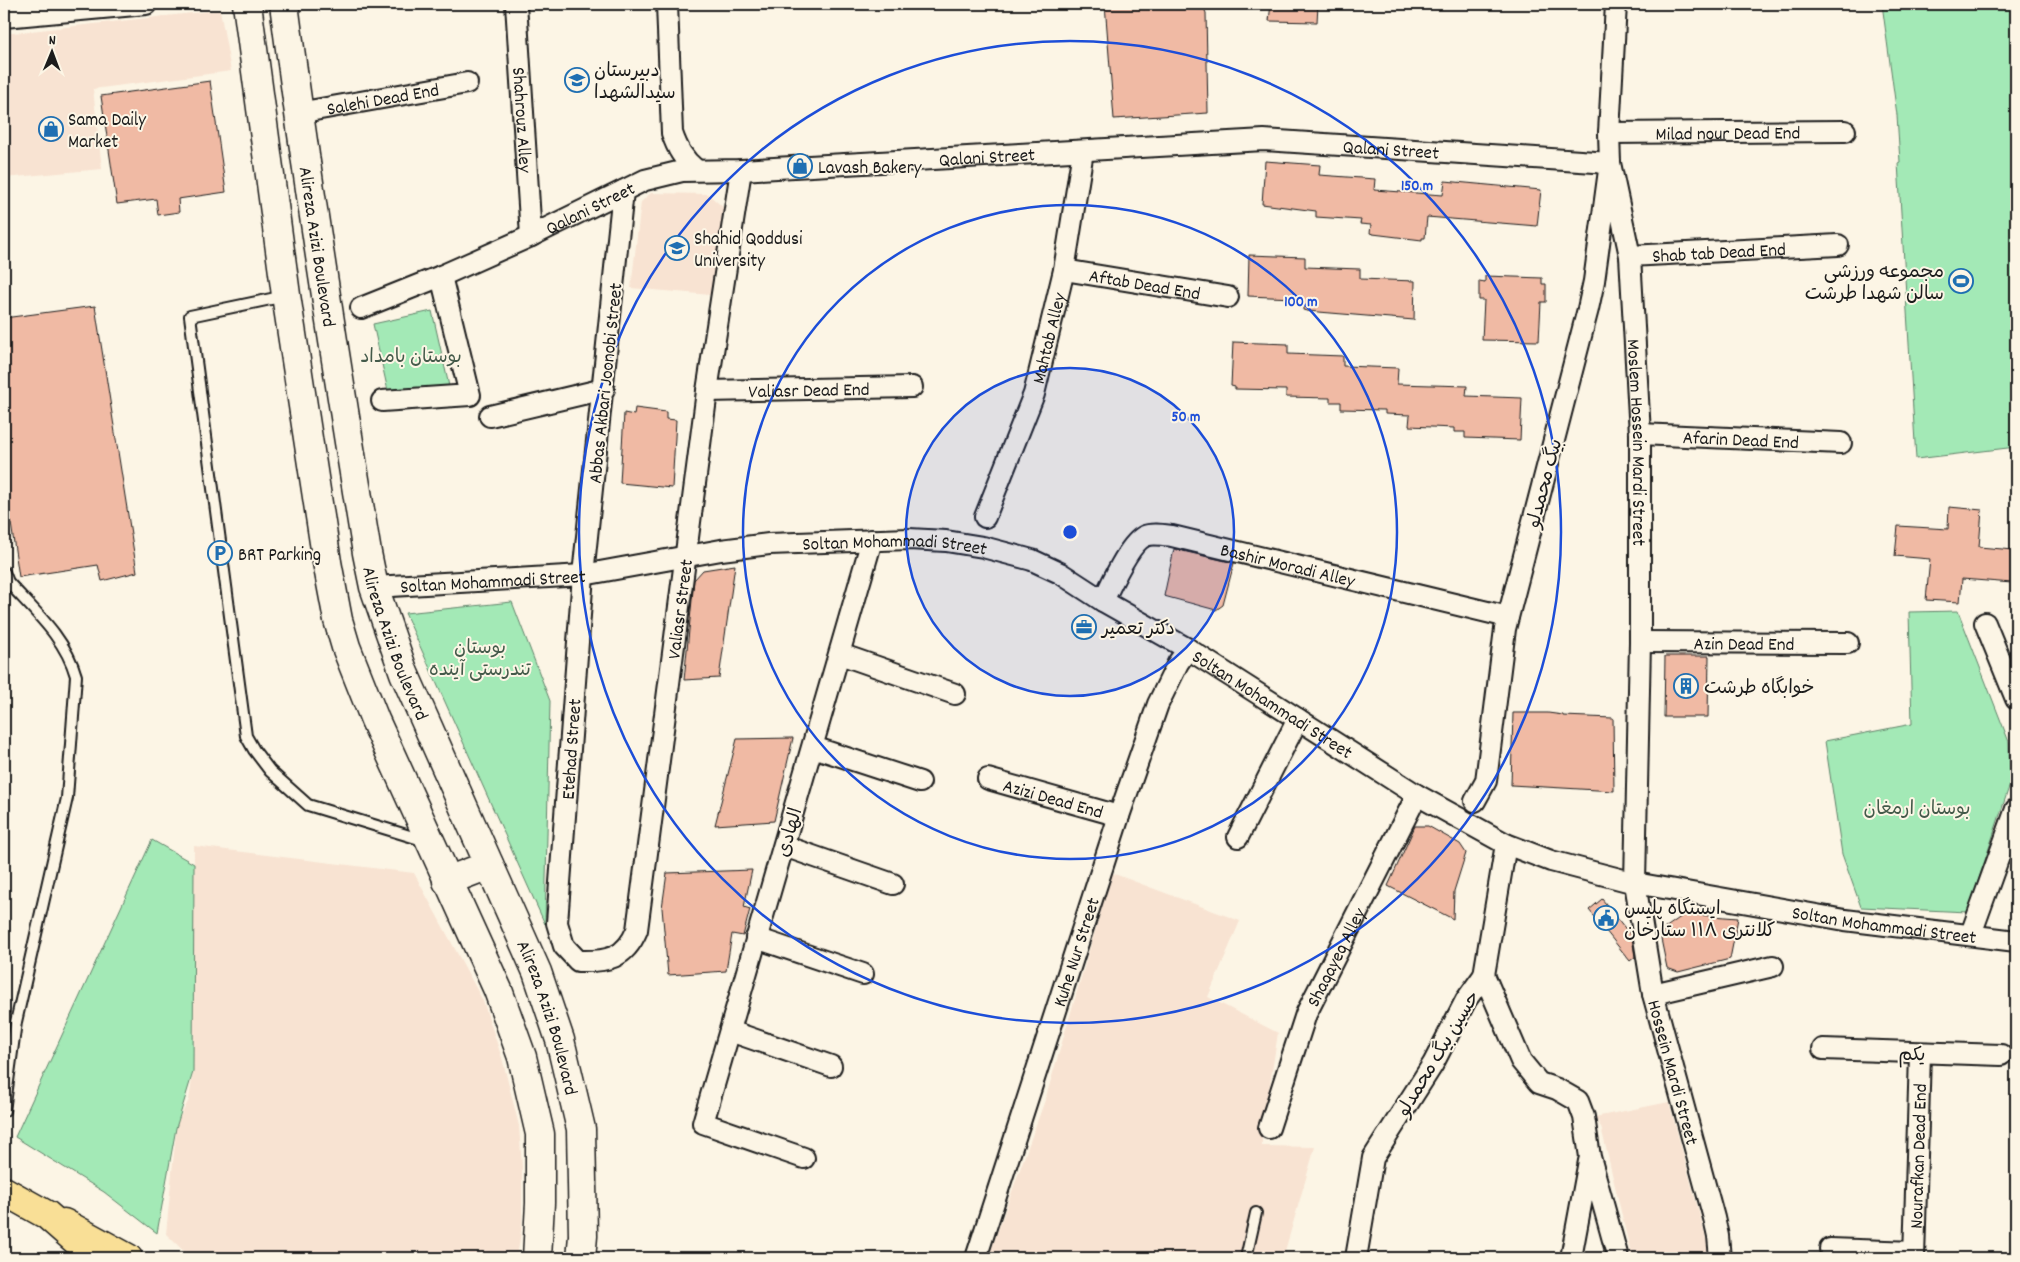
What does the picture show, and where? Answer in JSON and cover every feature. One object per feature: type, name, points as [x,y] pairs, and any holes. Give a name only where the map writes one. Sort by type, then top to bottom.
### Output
[{"type":"main road","name":"Alireza Azizi Boulevard","points":[[247,4],[286,295],[332,593],[338,620],[356,673],[375,720],[447,882],[498,990],[522,1058],[540,1134],[540,1203],[537,1258]]},
{"type":"main road","name":"Alireza Azizi Boulevard","points":[[284,4],[298,113],[340,386],[374,587],[404,673],[540,980],[560,1040],[581,1129],[583,1236],[581,1258]]},
{"type":"main road","points":[[332,593],[374,587]]},
{"type":"main road","points":[[447,882],[489,865]]},
{"type":"main road","points":[[4,1191],[128,1258]]},
{"type":"main road","points":[[47,1215],[96,1258]]},
{"type":"street","points":[[4,17],[146,4]]},
{"type":"street","name":"Shahrouz Alley","points":[[516,4],[531,236]]},
{"type":"street","points":[[667,4],[672,133],[677,148],[687,162],[696,170]]},
{"type":"street","name":"Moslem Hossein Mardi Street","points":[[1616,4],[1609,133],[1610,163],[1630,256],[1640,434],[1640,642],[1635,883]]},
{"type":"street","name":"Salehi Dead End","points":[[298,113],[467,82]]},
{"type":"street","name":"Milad nour Dead End","points":[[1609,133],[1845,131]]},
{"type":"street","name":"Qalani Street","points":[[361,308],[441,276],[531,236],[656,176],[696,170],[741,170],[1264,140],[1610,163]]},
{"type":"street","name":"Mahtab Alley","points":[[985,517],[1034,394],[1064,270],[1083,151]]},
{"type":"street","name":"بیگ محمدلو","points":[[1475,801],[1486,781],[1502,645],[1508,617],[1588,310],[1610,163]]},
{"type":"street","name":"Valiasr Street","points":[[557,923],[564,946],[578,961],[598,962],[612,959],[632,942],[637,930],[707,391],[741,170]]},
{"type":"street","name":"Abbas Akbari Joonobi Street","points":[[583,575],[624,191]]},
{"type":"street","name":"Shab tab Dead End","points":[[1630,256],[1838,245]]},
{"type":"street","name":"Aftab Dead End","points":[[1064,270],[1228,297]]},
{"type":"street","points":[[382,401],[470,395],[441,276]]},
{"type":"street","name":"Valiasr Dead End","points":[[707,391],[912,387]]},
{"type":"street","points":[[490,416],[604,389]]},
{"type":"street","name":"Afarin Dead End","points":[[1640,434],[1841,443]]},
{"type":"street","name":"Bashir Moradi Alley","points":[[1103,601],[1138,540],[1146,535],[1163,535],[1508,617]]},
{"type":"street","name":"Soltan Mohammadi Street","points":[[374,587],[583,575],[687,556],[769,544],[909,539],[946,541],[982,546],[1032,560],[1060,573],[1103,601],[1188,649],[1418,794],[1506,844],[1551,861],[1635,883],[1845,920],[2016,941]]},
{"type":"street","name":"الهادی","points":[[804,1158],[703,1123],[872,540]]},
{"type":"street","name":"Etehad Street","points":[[557,923],[583,575]]},
{"type":"street","points":[[1985,623],[2016,699]]},
{"type":"street","name":"Azin Dead End","points":[[1640,642],[1848,643]]},
{"type":"street","name":"Kuhe Nur Street","points":[[976,1258],[1119,816],[1158,704],[1178,662],[1188,649]]},
{"type":"street","points":[[840,654],[955,694]]},
{"type":"street","points":[[1238,837],[1298,719]]},
{"type":"street","points":[[813,747],[920,782]]},
{"type":"street","name":"Azizi Dead End","points":[[988,779],[1119,816]]},
{"type":"street","name":"Shaqayeq Alley","points":[[1270,1128],[1306,1014],[1418,794]]},
{"type":"street","points":[[1971,934],[2016,809]]},
{"type":"street","name":"حسین بیگ محمدلو","points":[[1356,1258],[1373,1158],[1433,1064],[1466,1000],[1484,975],[1506,844]]},
{"type":"street","points":[[784,846],[893,884]]},
{"type":"street","name":"Hossein Mardi Street","points":[[1635,883],[1653,994],[1714,1218],[1720,1258]]},
{"type":"street","points":[[756,938],[863,974]]},
{"type":"street","points":[[1653,994],[1773,966]]},
{"type":"street","points":[[1484,975],[1521,1061],[1540,1083],[1558,1089],[1578,1101],[1584,1117],[1590,1157],[1618,1258]]},
{"type":"street","points":[[730,1030],[831,1066]]},
{"type":"street","name":"یکم","points":[[1823,1049],[1920,1054],[2001,1055]]},
{"type":"street","name":"Nourafkan Dead End","points":[[1914,1255],[1920,1054]]},
{"type":"street","points":[[1571,1258],[1590,1157]]},
{"type":"street","points":[[1830,1249],[1914,1255]]},
{"type":"lane","points":[[286,295],[190,316],[246,736],[254,750],[270,770],[308,805],[430,842]]},
{"type":"lane","points":[[4,572],[8,582],[59,638],[72,662],[76,676],[67,798],[16,1022],[4,1112]]},
{"type":"lane","points":[[1246,1258],[1256,1213]]},
{"type":"shaded area","name":"Sama Daily Market","points":[[220,10],[231,71],[93,89],[102,169],[4,178],[4,34]]},
{"type":"shaded area","name":"Shahid Qoddusi University","points":[[651,193],[708,194],[724,208],[711,295],[631,288],[641,202]]},
{"type":"shaded area","points":[[194,846],[414,873],[483,1001],[502,1058],[519,1126],[522,1167],[522,1224],[517,1258],[191,1258],[166,1234],[177,1122],[189,1100],[193,1072]]},
{"type":"shaded area","points":[[1112,873],[1240,921],[1208,997],[1278,1033],[1262,1135],[1262,1146],[1315,1147],[1283,1258],[988,1258],[1045,1100]]},
{"type":"shaded area","points":[[1669,1102],[1707,1242],[1708,1258],[1632,1258],[1601,1127],[1595,1117]]},
{"type":"green space","name":"مجموعه ورزشی سالن شهدا طرشت","points":[[1882,4],[2016,4],[2016,447],[1916,459],[1898,163],[1900,162],[1897,115]]},
{"type":"green space","name":"بوستان بامداد","points":[[432,311],[449,386],[390,400],[373,324]]},
{"type":"green space","name":"بوستان تندرستی آینده","points":[[512,602],[550,701],[545,924],[405,613]]},
{"type":"green space","name":"بوستان ارمغان","points":[[1958,611],[2009,742],[2010,784],[1968,912],[1861,907],[1842,854],[1825,741],[1912,724],[1909,612]]},
{"type":"green space","points":[[152,840],[194,864],[193,1072],[176,1128],[157,1233],[104,1192],[15,1137]]},
{"type":"building","points":[[1105,4],[1202,4],[1206,13],[1208,113],[1114,119]]},
{"type":"building","points":[[1271,4],[1318,4],[1317,22],[1269,21]]},
{"type":"building","points":[[210,81],[226,192],[178,199],[179,212],[158,215],[156,199],[117,204],[101,96]]},
{"type":"building","points":[[1265,161],[1320,165],[1319,175],[1375,179],[1374,190],[1443,195],[1445,181],[1541,190],[1537,226],[1427,217],[1425,238],[1422,238],[1422,240],[1373,234],[1370,233],[1371,225],[1360,224],[1361,220],[1316,217],[1316,211],[1262,204]]},
{"type":"building","points":[[1249,255],[1305,257],[1305,267],[1360,269],[1360,279],[1415,281],[1414,320],[1307,311],[1303,310],[1303,302],[1293,301],[1293,298],[1248,296]]},
{"type":"building","points":[[1485,276],[1542,278],[1542,284],[1546,284],[1546,302],[1541,302],[1539,341],[1482,340],[1484,300],[1479,300],[1479,281],[1485,282]]},
{"type":"building","points":[[95,306],[137,572],[102,581],[98,565],[19,577],[4,476],[4,318]]},
{"type":"building","points":[[1233,342],[1288,344],[1288,354],[1343,356],[1343,366],[1398,368],[1397,384],[1467,386],[1466,396],[1522,398],[1520,440],[1465,438],[1465,432],[1454,432],[1454,428],[1409,426],[1410,415],[1385,414],[1385,410],[1341,409],[1341,402],[1330,402],[1330,398],[1286,397],[1286,390],[1235,389],[1235,387],[1231,386]]},
{"type":"building","points":[[635,408],[666,412],[666,419],[676,420],[672,488],[620,483],[624,413],[634,415]]},
{"type":"building","points":[[1949,507],[1982,510],[1979,547],[2014,550],[2012,583],[1962,579],[1960,602],[1926,600],[1930,559],[1895,556],[1898,526],[1948,529]]},
{"type":"building","points":[[1174,549],[1234,563],[1223,605],[1216,610],[1164,596]]},
{"type":"building","points":[[735,565],[719,678],[684,680],[694,580],[703,570]]},
{"type":"building","name":"خوابگاه طرشت","points":[[1665,656],[1709,656],[1708,717],[1664,717]]},
{"type":"building","points":[[1513,713],[1548,713],[1563,716],[1613,718],[1614,791],[1511,785]]},
{"type":"building","points":[[793,738],[774,821],[715,825],[737,739]]},
{"type":"building","points":[[1415,826],[1428,826],[1460,844],[1466,853],[1454,891],[1453,919],[1388,886]]},
{"type":"building","points":[[752,870],[744,907],[750,909],[743,936],[732,934],[726,971],[668,975],[662,908],[667,873]]},
{"type":"building","points":[[1602,899],[1632,937],[1635,957],[1630,961],[1589,910]]},
{"type":"building","points":[[1685,914],[1738,918],[1730,959],[1678,972],[1667,968],[1661,939],[1665,928]]},
{"type":"place","name":"دبيرستان سیدالشهدا","points":[[577,80]]},
{"type":"place","name":"Sama Daily Market","points":[[51,129]]},
{"type":"place","name":"Lavash Bakery","points":[[800,166]]},
{"type":"place","name":"Shahid Qoddusi University","points":[[677,248]]},
{"type":"place","name":"مجموعه ورزشی سالن شهدا طرشت","points":[[1961,281]]},
{"type":"place","name":"BRT Parking","points":[[220,553]]},
{"type":"place","name":"دکتر تعمیر","points":[[1084,627]]},
{"type":"place","name":"خوابگاه طرشت","points":[[1686,686]]},
{"type":"place","name":"ایستگاه پلیس کلانتری ۱۱۸ ستارخان","points":[[1606,918]]}]
